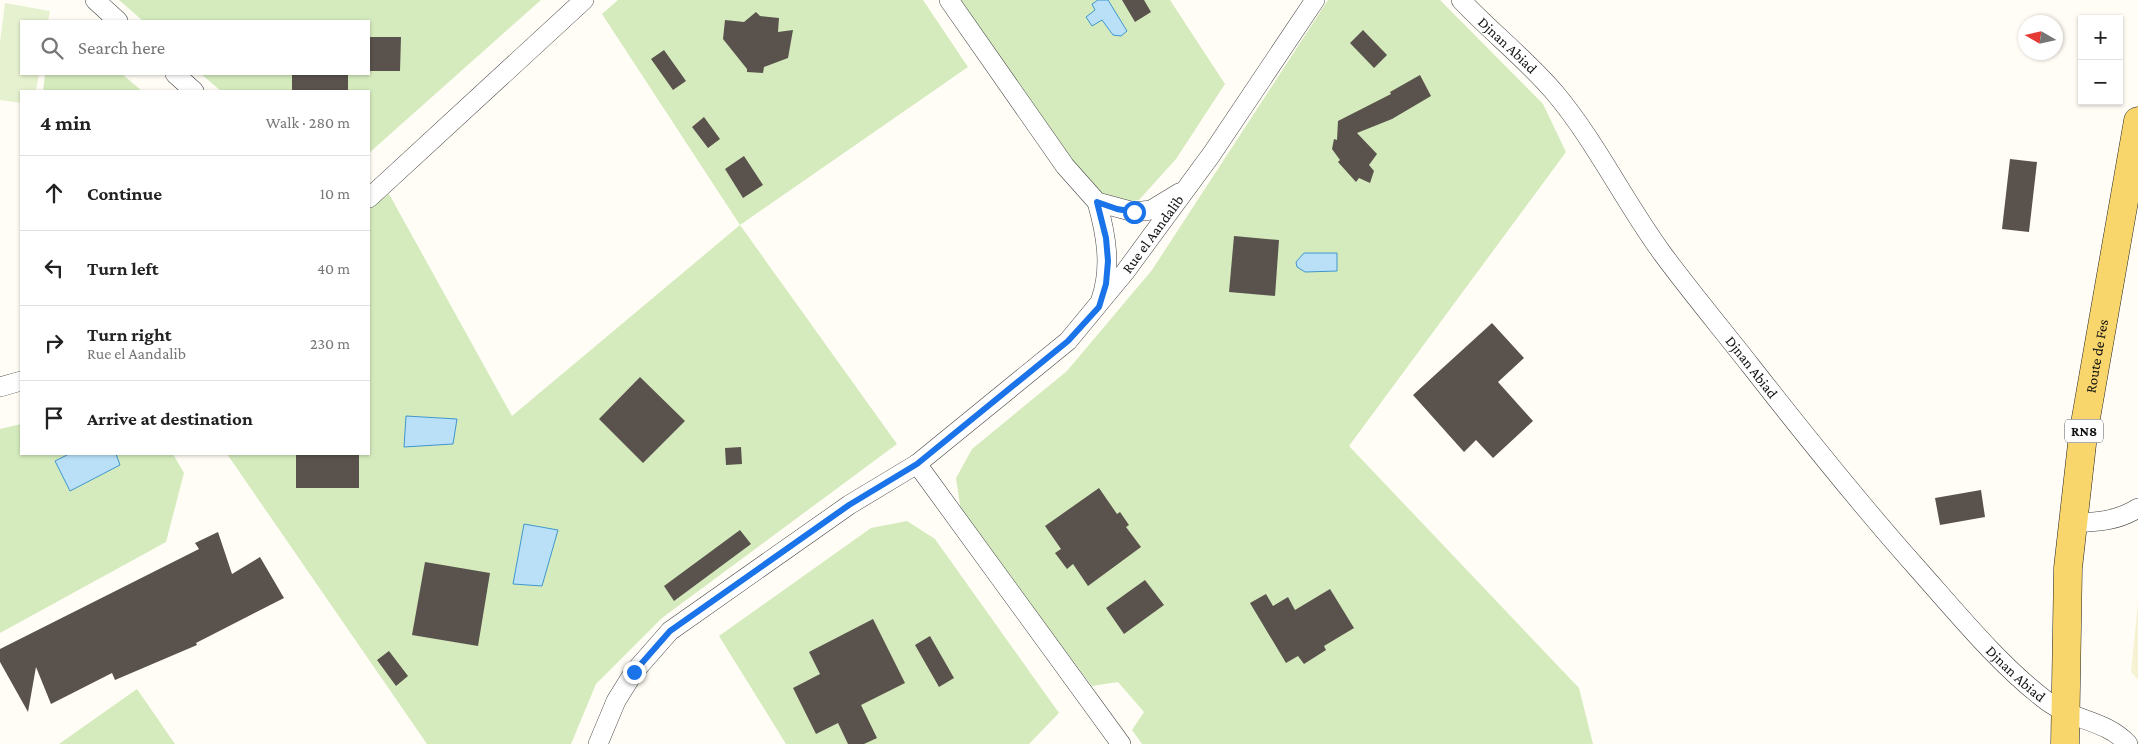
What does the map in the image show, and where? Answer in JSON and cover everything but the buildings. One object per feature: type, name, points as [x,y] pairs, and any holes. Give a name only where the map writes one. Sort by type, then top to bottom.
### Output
[{"type":"main road","name":"Route de Fes","points":[[2065,744],[2067,594],[2083,435],[2138,121]]},
{"type":"street","points":[[95,0],[117,20]]},
{"type":"street","points":[[373,192],[584,0]]},
{"type":"street","points":[[949,0],[1065,166],[1097,202],[1103,223],[1108,261],[1106,284],[1099,307]]},
{"type":"street","name":"Rue el Aandalib","points":[[598,744],[616,701],[634,672],[670,631],[849,505],[917,464],[1068,341],[1099,307],[1186,189],[1315,0]]},
{"type":"street","name":"Djnan Abiad","points":[[1462,0],[1534,70],[1556,95],[1593,146],[1662,253],[1831,467],[1917,568],[2011,671],[2065,714]]},
{"type":"street","points":[[176,75],[193,90]]},
{"type":"street","points":[[1097,202],[1117,209],[1134,212],[1152,210],[1186,189]]},
{"type":"street","points":[[0,387],[20,381]]},
{"type":"street","points":[[917,464],[1121,744]]},
{"type":"street","points":[[2074,523],[2097,522],[2126,516],[2138,508]]},
{"type":"street","points":[[2065,714],[2102,724],[2120,735],[2128,744]]},
{"type":"shaded area","points":[[2138,602],[2138,680],[2131,672]]},
{"type":"green space","points":[[119,0],[541,0],[370,152],[370,90],[220,90],[202,75],[370,75],[370,20],[142,20]]},
{"type":"green space","points":[[618,0],[923,0],[968,67],[740,225],[602,14]]},
{"type":"green space","points":[[961,0],[1170,0],[1225,84],[1176,159],[1139,200],[1120,203],[1085,184]]},
{"type":"green space","points":[[1328,0],[1440,0],[1543,104],[1566,152],[1349,446],[1579,688],[1593,744],[1142,744],[1132,730],[1144,712],[1118,682],[1092,686],[961,512],[956,478],[972,449],[1067,371],[1152,270]]},
{"type":"green space","points":[[5,3],[50,11],[48,20],[20,20],[20,75],[39,75],[36,90],[20,90],[20,103],[0,100],[0,42]]},
{"type":"green space","points":[[45,75],[123,75],[141,90],[43,90]]},
{"type":"green space","points":[[389,194],[512,416],[740,225],[897,444],[662,618],[596,684],[571,744],[427,744],[228,455],[370,455],[370,206]]},
{"type":"green space","points":[[20,424],[20,455],[174,455],[184,473],[166,542],[0,633],[0,429]]},
{"type":"green space","points":[[907,521],[935,539],[1059,713],[1029,744],[786,744],[719,636],[871,528]]},
{"type":"green space","points":[[137,689],[175,744],[59,744]]},
{"type":"water","points":[[1098,0],[1108,0],[1127,31],[1121,36],[1113,35],[1102,20],[1092,26],[1086,17],[1095,10],[1092,4]]},
{"type":"water","points":[[1304,253],[1337,253],[1337,271],[1305,272],[1297,267],[1296,262]]},
{"type":"water","points":[[406,416],[457,419],[453,444],[404,447]]},
{"type":"water","points":[[67,455],[116,455],[120,465],[70,491],[55,461]]},
{"type":"water","points":[[524,524],[558,530],[542,586],[513,584]]},
{"type":"route","points":[[634,672],[670,631],[849,505],[917,464],[1068,341],[1099,307],[1106,284],[1108,261],[1106,238],[1097,202],[1117,209],[1134,212]]}]
